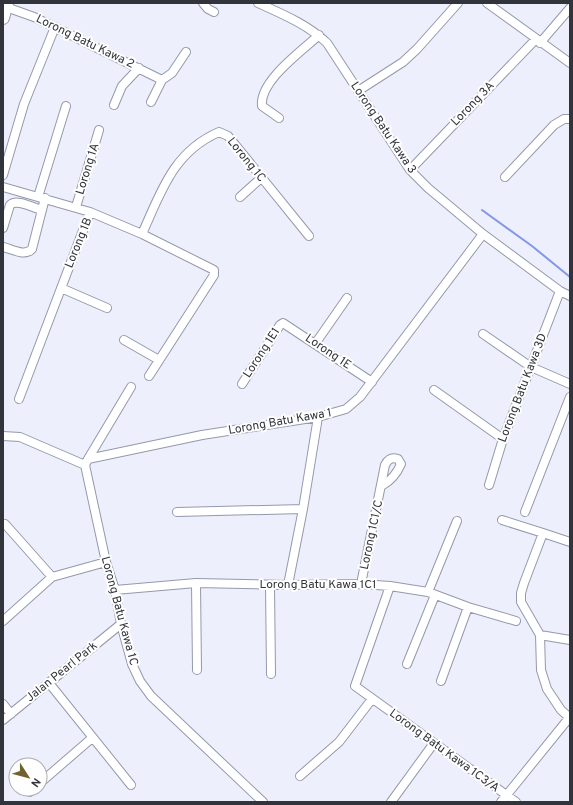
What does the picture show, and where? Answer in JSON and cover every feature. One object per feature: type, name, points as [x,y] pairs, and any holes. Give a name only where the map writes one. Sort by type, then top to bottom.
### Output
[{"type":"street","points":[[203,3],[208,9],[214,12]]},
{"type":"street","name":"Lorong Batu Kawa 3","points":[[258,3],[293,19],[319,35],[327,43],[410,170],[428,188],[483,234],[560,291],[570,296]]},
{"type":"street","points":[[358,91],[402,62],[417,48],[458,3]]},
{"type":"street","points":[[487,3],[570,63]]},
{"type":"street","name":"Lorong 3A","points":[[410,170],[570,8]]},
{"type":"street","name":"Lorong Batu Kawa 2","points":[[6,9],[54,27],[162,80]]},
{"type":"street","points":[[3,174],[24,104],[54,27]]},
{"type":"street","points":[[279,118],[262,106],[261,98],[275,76],[319,35]]},
{"type":"street","points":[[151,102],[162,80],[172,73],[186,52]]},
{"type":"street","points":[[114,105],[122,86],[139,68]]},
{"type":"street","points":[[3,247],[24,254],[32,249],[42,210],[42,198],[66,106]]},
{"type":"street","points":[[505,177],[554,125],[564,119],[570,119]]},
{"type":"street","name":"Lorong 1A","points":[[76,207],[99,130]]},
{"type":"street","name":"Lorong 1C","points":[[142,234],[166,180],[175,166],[210,136],[219,132],[228,136],[309,236]]},
{"type":"street","points":[[240,197],[261,178]]},
{"type":"street","points":[[3,187],[90,212]]},
{"type":"street","points":[[3,228],[10,205],[12,203],[17,202],[42,210]]},
{"type":"street","name":"Lorong 1B","points":[[19,399],[90,212],[142,234],[214,270],[214,275],[159,360]]},
{"type":"street","name":"Lorong Batu Kawa 1","points":[[86,462],[202,435],[318,417],[346,409],[360,397],[372,382],[483,234]]},
{"type":"street","points":[[61,288],[107,308]]},
{"type":"street","name":"Lorong Batu Kawa 3D","points":[[489,485],[503,439],[560,291]]},
{"type":"street","points":[[315,344],[347,298]]},
{"type":"street","name":"Lorong 1E","points":[[283,323],[372,382]]},
{"type":"street","name":"Lorong 1E1","points":[[242,384],[280,324],[283,323]]},
{"type":"street","points":[[483,334],[531,367],[570,384]]},
{"type":"street","points":[[124,340],[159,360],[149,376]]},
{"type":"street","points":[[3,436],[20,437],[86,462],[131,387]]},
{"type":"street","points":[[434,390],[503,439]]},
{"type":"street","points":[[525,512],[570,397]]},
{"type":"street","points":[[288,585],[303,509],[318,417]]},
{"type":"street","name":"Lorong Batu Kawa 1C","points":[[86,462],[106,562],[115,590],[122,624],[137,675],[151,696],[263,802]]},
{"type":"street","name":"Lorong 1C1/C","points":[[361,584],[383,485]]},
{"type":"street","points":[[177,512],[303,509]]},
{"type":"street","points":[[502,520],[570,542]]},
{"type":"street","points":[[407,664],[457,521]]},
{"type":"street","points":[[5,524],[52,577]]},
{"type":"street","points":[[501,802],[570,718],[561,710],[547,689],[541,670],[540,635],[537,626],[521,602],[521,593],[543,533]]},
{"type":"street","points":[[3,622],[52,577],[106,562]]},
{"type":"street","points":[[196,583],[197,670]]},
{"type":"street","name":"Lorong Batu Kawa 1C1","points":[[115,590],[196,583],[270,585],[361,584],[390,586],[431,594],[516,621]]},
{"type":"street","points":[[270,585],[271,674]]},
{"type":"street","name":"Lorong Batu Kawa 1C3/A","points":[[390,586],[355,683],[357,688],[516,802]]},
{"type":"street","points":[[441,681],[468,607]]},
{"type":"street","name":"Jalan Pearl Park","points":[[3,720],[122,624]]},
{"type":"street","points":[[540,635],[570,640]]},
{"type":"street","points":[[49,683],[131,785]]},
{"type":"street","points":[[300,776],[340,742],[372,699]]},
{"type":"street","points":[[3,704],[11,714]]},
{"type":"street","points":[[48,776],[92,738]]},
{"type":"street","points":[[391,802],[434,743]]},
{"type":"waterway","points":[[482,210],[532,246],[570,277]]}]
